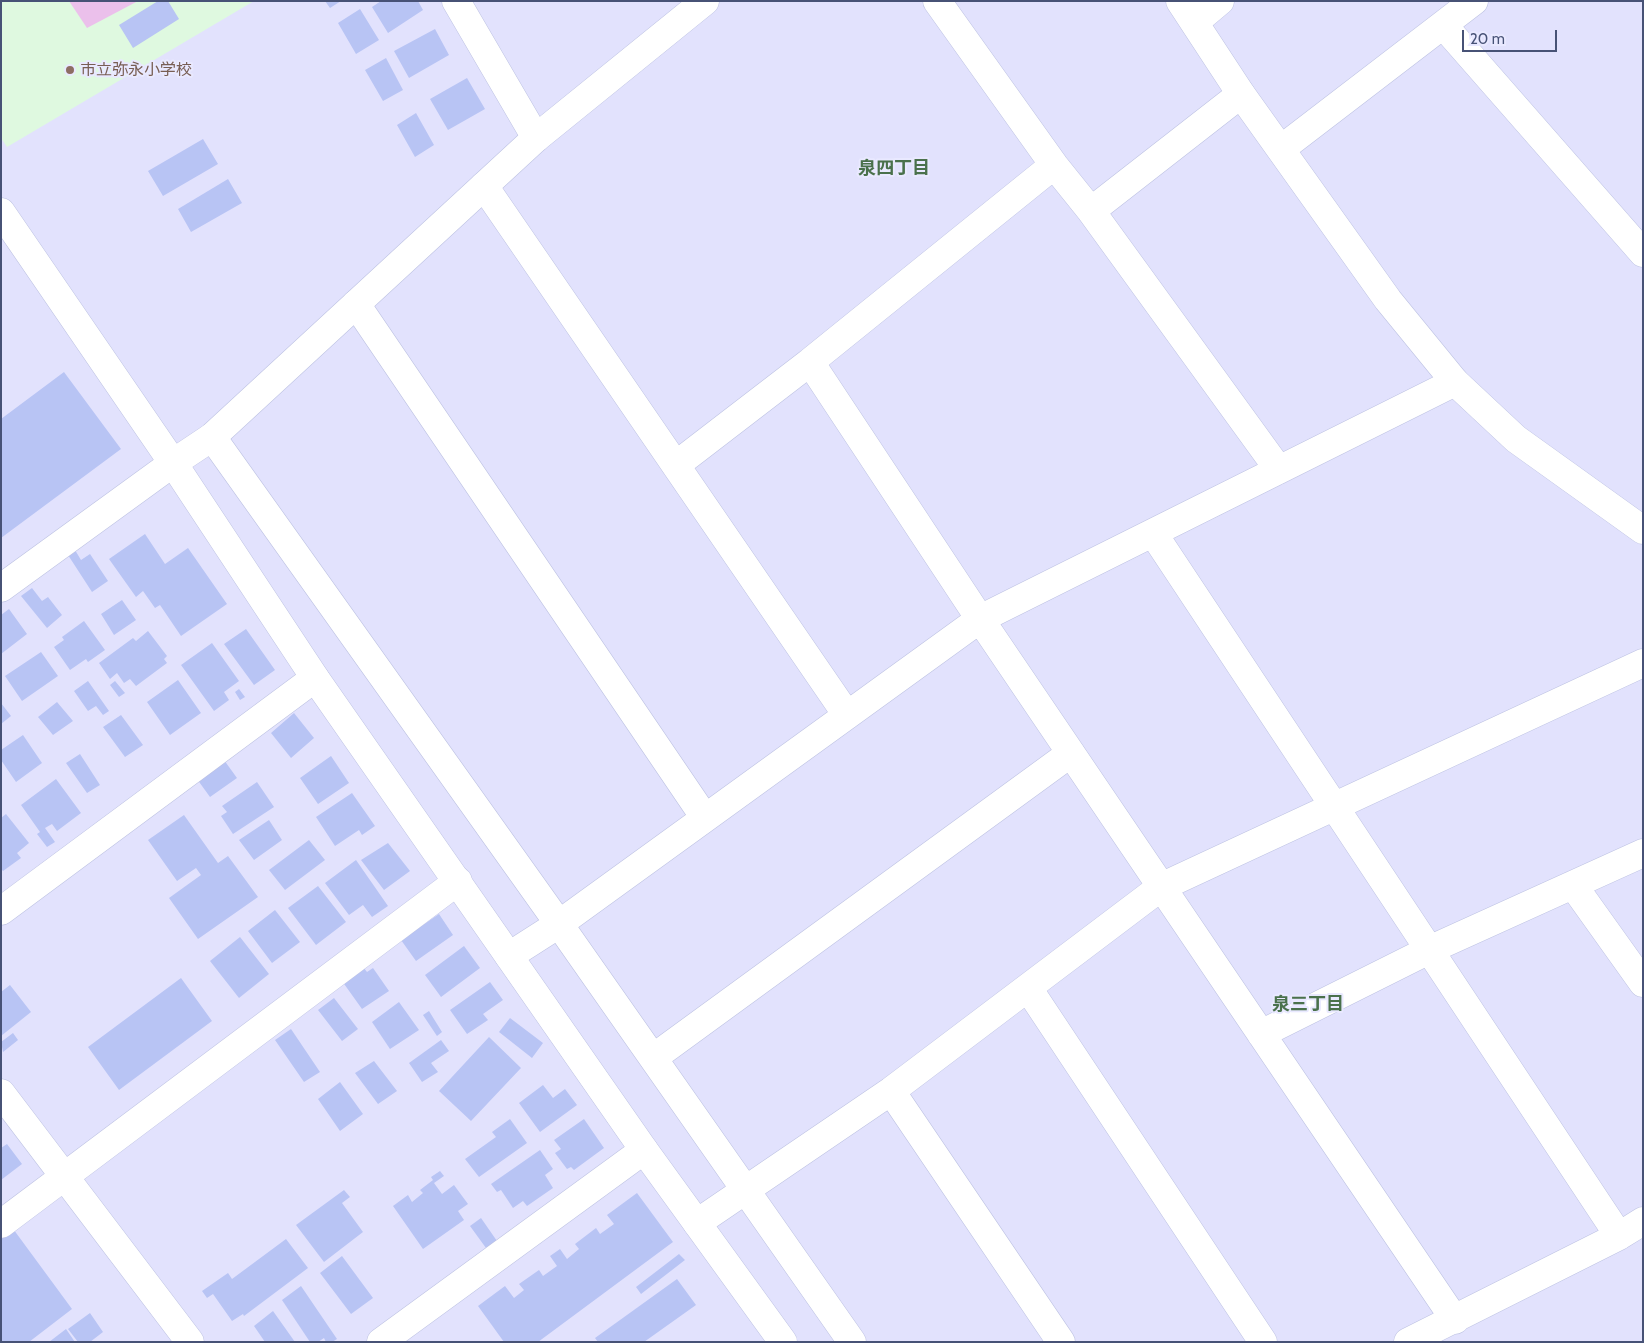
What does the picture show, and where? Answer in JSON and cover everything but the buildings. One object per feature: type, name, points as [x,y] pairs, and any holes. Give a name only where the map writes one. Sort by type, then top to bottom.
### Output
[{"type":"street","points":[[456,1],[536,138]]},
{"type":"street","points":[[1,588],[173,462],[212,437],[536,138],[706,1]]},
{"type":"street","points":[[937,1],[1054,165],[1091,211],[1279,470]]},
{"type":"street","points":[[1220,1],[1188,12],[1242,94],[1388,300],[1454,382],[1516,439],[1642,527]]},
{"type":"street","points":[[1281,149],[1444,26],[1474,1]]},
{"type":"street","points":[[1444,26],[1643,253]]},
{"type":"street","points":[[1091,211],[1242,94]]},
{"type":"street","points":[[676,465],[810,362],[1054,165]]},
{"type":"street","points":[[484,186],[848,715]]},
{"type":"street","points":[[5,228],[173,462],[315,678],[644,1150],[783,1342]]},
{"type":"street","points":[[356,304],[705,818]]},
{"type":"street","points":[[810,362],[980,619],[1454,1320]]},
{"type":"street","points":[[509,956],[559,924],[980,619],[1454,382]]},
{"type":"street","points":[[212,437],[559,924],[852,1342]]},
{"type":"street","points":[[1152,533],[1619,1236]]},
{"type":"street","points":[[697,1223],[891,1091],[1161,887],[1643,663]]},
{"type":"street","points":[[1,911],[315,678]]},
{"type":"street","points":[[653,1058],[1071,753]]},
{"type":"street","points":[[1261,1034],[1430,950],[1643,853]]},
{"type":"street","points":[[1,1224],[458,882]]},
{"type":"street","points":[[1573,885],[1643,984]]},
{"type":"street","points":[[1028,988],[1263,1342]]},
{"type":"street","points":[[891,1091],[1061,1342]]},
{"type":"street","points":[[1,1093],[190,1342]]},
{"type":"street","points":[[381,1342],[644,1150]]},
{"type":"street","points":[[1408,1342],[1619,1236],[1643,1221]]},
{"type":"shaded area","name":"市立弥永小学校","points":[[1,1],[254,1],[7,147],[1,138]]},
{"type":"shaded area","points":[[69,1],[138,1],[87,28]]},
{"type":"place","name":"市立弥永小学校","points":[[70,70]]},
{"type":"district","name":"泉四丁目","points":[[894,169]]},
{"type":"district","name":"泉三丁目","points":[[1308,1005]]}]
